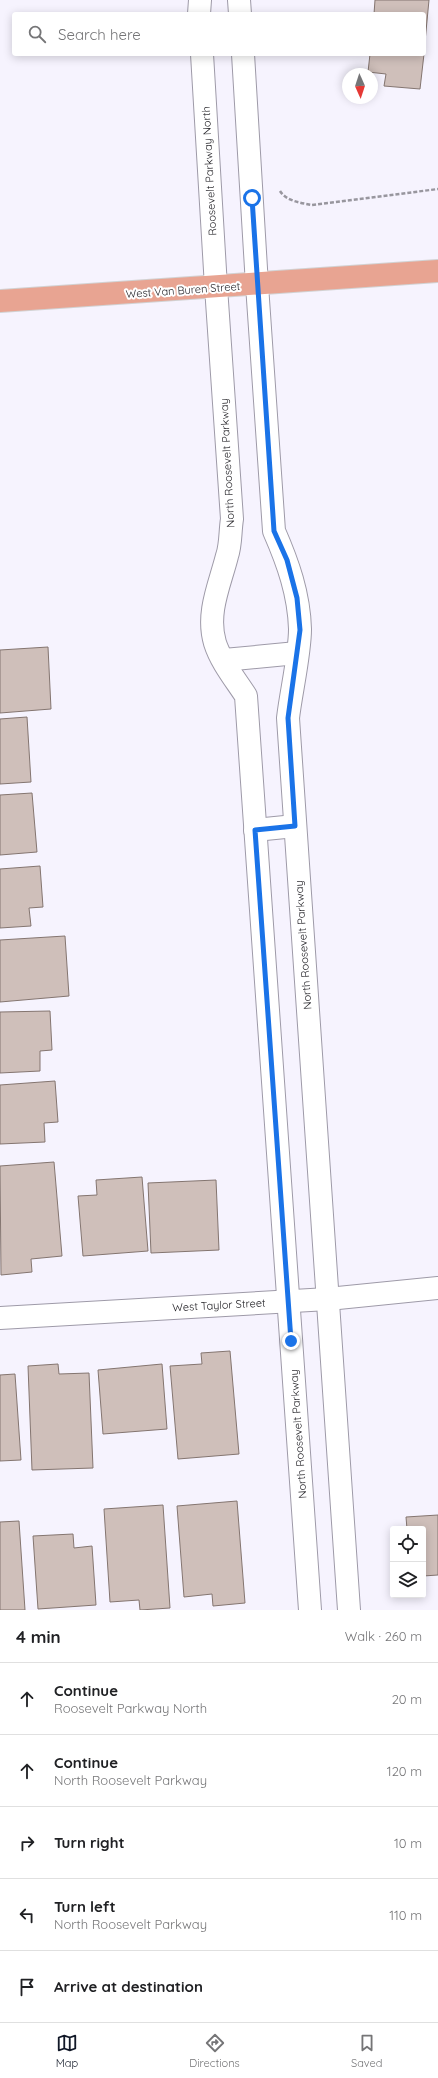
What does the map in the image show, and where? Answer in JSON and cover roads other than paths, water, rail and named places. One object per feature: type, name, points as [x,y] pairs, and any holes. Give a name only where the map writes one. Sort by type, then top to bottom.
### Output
[{"type":"main road","name":"West Van Buren Street","points":[[0,301],[256,285],[438,271]]},
{"type":"street","points":[[199,12],[200,0]]},
{"type":"street","points":[[239,0],[240,12]]},
{"type":"street","name":"Roosevelt Parkway North","points":[[202,56],[216,287]]},
{"type":"street","points":[[242,56],[256,285]]},
{"type":"street","name":"North Roosevelt Parkway","points":[[256,285],[274,531],[287,560],[297,598],[300,630],[288,718],[349,1610]]},
{"type":"street","name":"North Roosevelt Parkway","points":[[216,287],[232,519],[228,555],[218,582],[211,619],[215,643],[246,696],[310,1610]]},
{"type":"street","points":[[224,660],[297,653]]},
{"type":"street","points":[[255,830],[295,826]]},
{"type":"street","name":"West Taylor Street","points":[[0,1318],[328,1299],[438,1288]]}]
